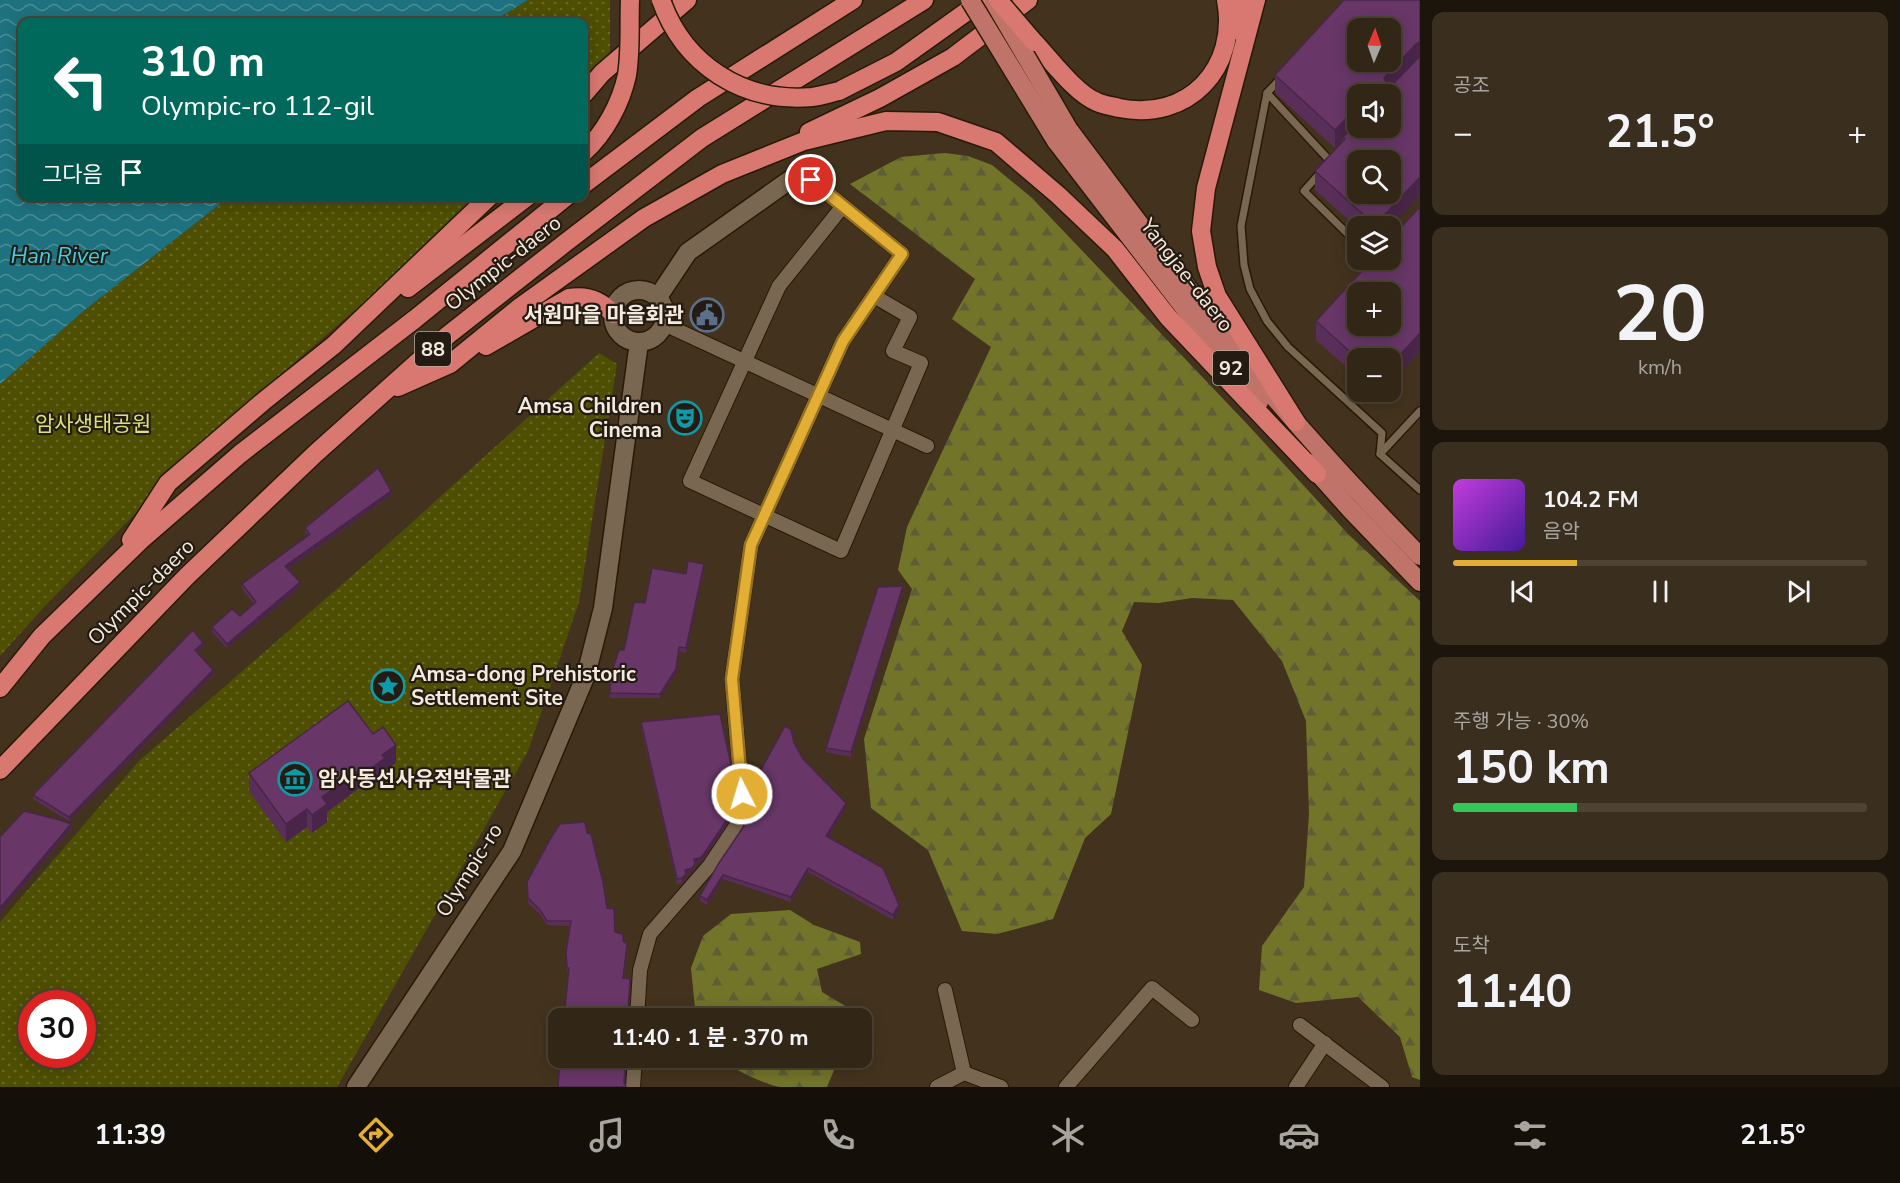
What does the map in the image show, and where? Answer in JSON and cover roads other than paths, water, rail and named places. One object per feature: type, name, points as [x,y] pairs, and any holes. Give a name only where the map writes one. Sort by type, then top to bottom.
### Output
[{"type":"highway","points":[[588,147],[606,125],[618,102],[627,75],[630,0]]},
{"type":"highway","points":[[661,0],[673,27],[702,63],[718,75],[741,87],[763,94],[786,97],[812,96],[839,91],[896,62],[984,0]]},
{"type":"highway","points":[[588,90],[603,73],[687,0]]},
{"type":"highway","points":[[588,181],[698,98],[853,0]]},
{"type":"highway","name":"Olympic-daero","points":[[0,770],[187,576],[316,453],[466,321],[702,138],[924,0]]},
{"type":"highway","points":[[998,0],[1076,87],[1095,102],[1134,111],[1153,111],[1169,106],[1201,87],[1212,75],[1228,43],[1229,22],[1226,0]]},
{"type":"highway","points":[[766,155],[880,98],[953,57],[1028,0]]},
{"type":"highway","points":[[1240,0],[1240,61]]},
{"type":"highway","points":[[1256,0],[1206,188],[1201,231],[1204,252],[1217,296],[1296,422]]},
{"type":"highway","points":[[450,364],[520,307],[644,218],[722,174],[804,141],[886,122],[938,122],[996,142],[1058,195],[1115,249],[1168,317],[1317,474]]},
{"type":"highway","points":[[334,345],[485,201]]},
{"type":"highway","points":[[114,566],[168,483],[265,400],[334,345],[522,201]]},
{"type":"highway","name":"Olympic-daero","points":[[0,688],[42,636],[141,540],[240,454],[415,319],[561,201]]},
{"type":"highway","points":[[383,393],[483,348],[569,298],[580,296],[593,299],[606,306],[613,314]]},
{"type":"main road","name":"Yangjae-daero","points":[[970,0],[1062,136],[1219,353],[1317,474],[1420,582]]},
{"type":"main road","name":"Yangjae-daero","points":[[992,0],[1062,136],[1296,422],[1358,494],[1420,556]]},
{"type":"main road","points":[[658,297],[688,252],[801,172]]},
{"type":"main road","points":[[633,290],[649,292],[658,297],[664,310],[664,324],[654,337],[639,342],[623,336],[614,323],[613,314],[619,299],[633,290]]},
{"type":"main road","name":"Olympic-ro","points":[[356,1087],[512,851],[586,675],[603,608],[639,342]]},
{"type":"street","points":[[638,1008],[640,970],[650,934],[710,865],[736,826],[742,794],[732,679],[751,545],[843,341],[902,254],[801,172]]},
{"type":"street","points":[[843,206],[779,286],[690,481],[841,551],[921,363],[893,351],[910,317],[874,297]]},
{"type":"street","points":[[664,324],[927,446]]},
{"type":"street","points":[[1066,1087],[1152,988],[1192,1020]]},
{"type":"street","points":[[945,990],[964,1073]]},
{"type":"street","points":[[1300,1025],[1382,1087]]},
{"type":"street","points":[[1296,1087],[1324,1044]]},
{"type":"street","points":[[633,1087],[634,1068]]},
{"type":"street","points":[[937,1087],[964,1073],[1001,1087]]},
{"type":"lane","points":[[1283,76],[1267,93],[1241,226],[1244,265],[1251,289],[1268,321],[1288,347],[1382,433],[1380,454]]},
{"type":"lane","points":[[1267,93],[1330,161]]},
{"type":"lane","points":[[1338,153],[1304,191],[1347,233]]},
{"type":"lane","points":[[1380,454],[1420,411]]},
{"type":"lane","points":[[1380,454],[1420,490]]},
{"type":"water","name":"Han River","points":[[0,0],[528,0],[499,18],[18,18],[18,201],[224,201],[86,309],[0,384]]},
{"type":"place","name":"서원마을 마을회관","points":[[707,315]]},
{"type":"place","name":"Amsa Children Cinema","points":[[685,418]]},
{"type":"place","name":"Amsa-dong Prehistoric Settlement Site","points":[[388,686]]},
{"type":"place","name":"암사동선사유적박물관","points":[[295,779]]},
{"type":"park label","name":"암사생태공원","points":[[93,424]]}]
